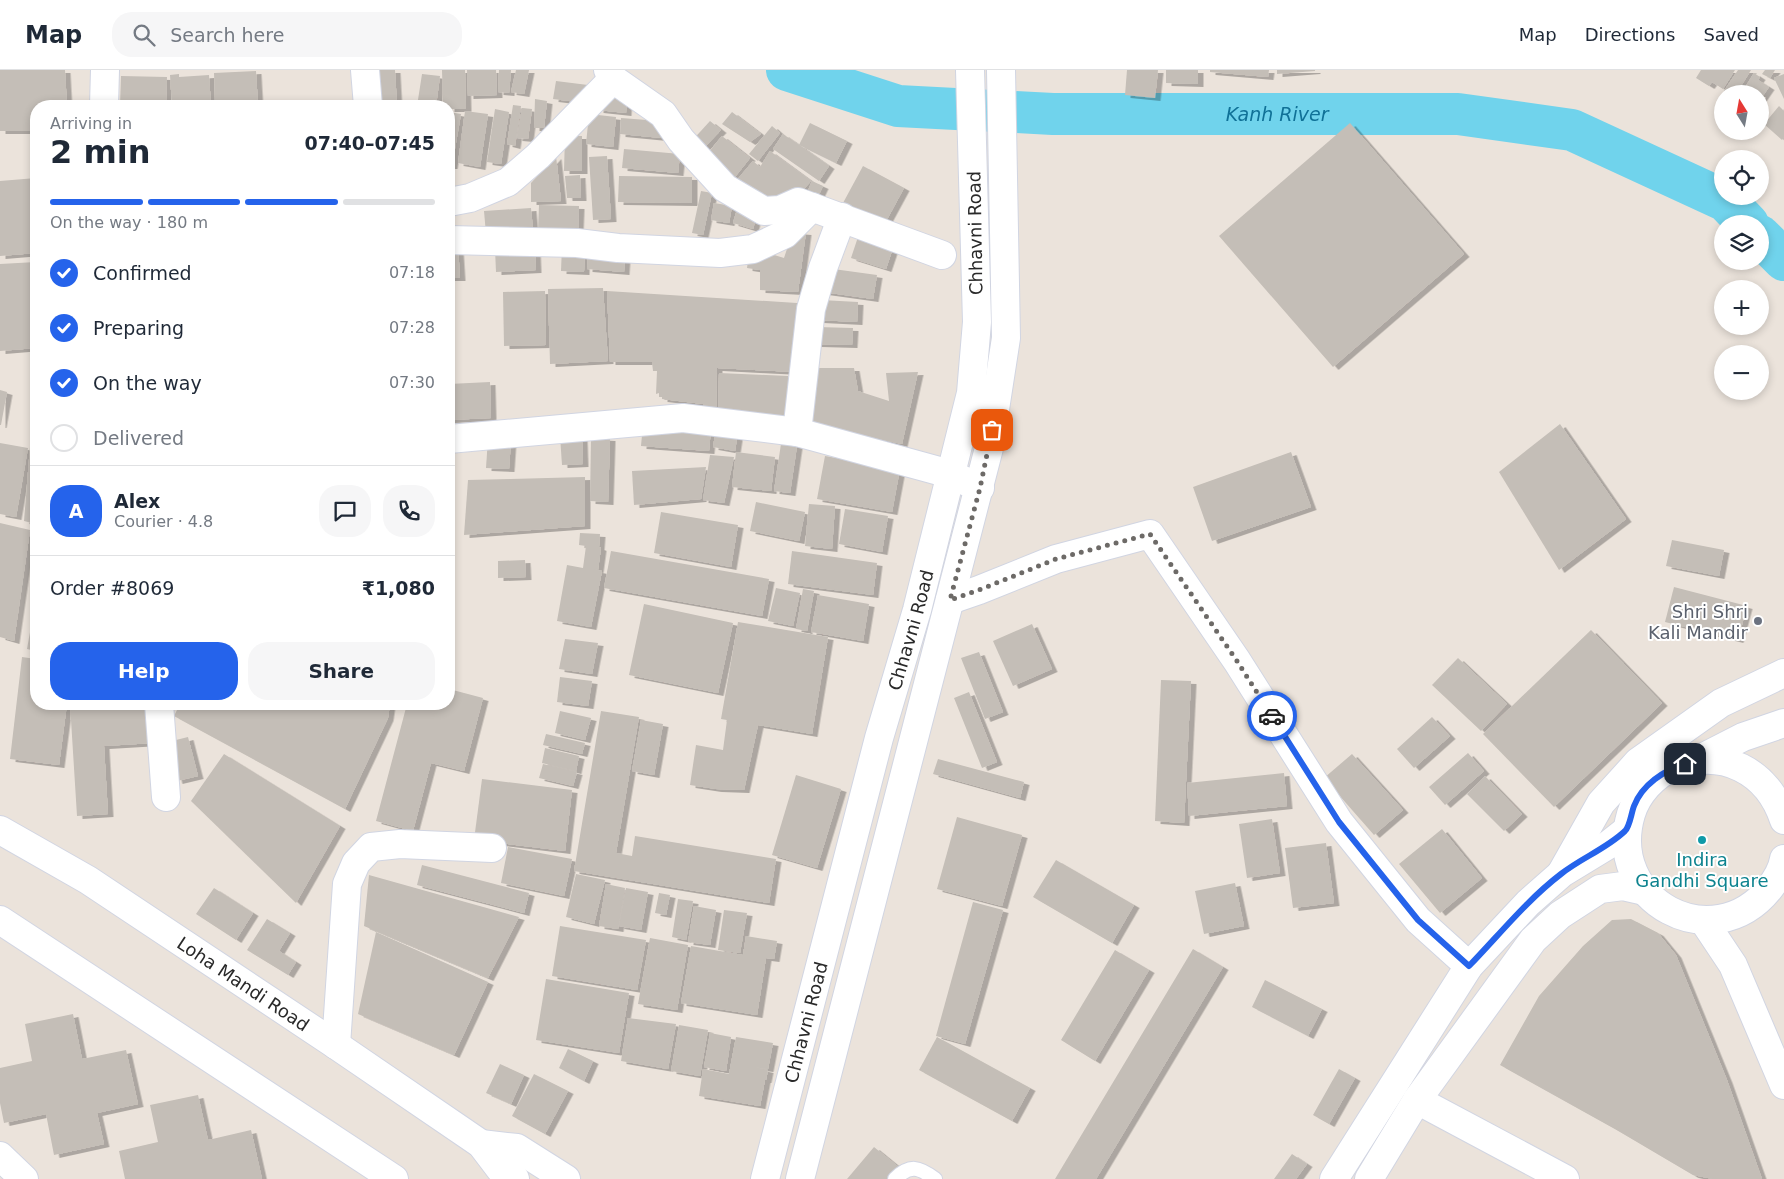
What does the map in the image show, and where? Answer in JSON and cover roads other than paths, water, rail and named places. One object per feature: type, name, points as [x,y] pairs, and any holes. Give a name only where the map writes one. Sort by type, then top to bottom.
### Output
[{"type":"street","points":[[104,100],[105,70]]},
{"type":"street","points":[[365,70],[368,100]]},
{"type":"street","name":"Chhavni Road","points":[[765,1179],[879,738],[917,610],[971,393],[977,322],[970,70]]},
{"type":"street","name":"Chhavni Road","points":[[800,1179],[989,448],[1006,338],[1001,70]]},
{"type":"street","points":[[455,201],[470,198],[508,182],[538,156],[611,74],[663,114],[681,140],[725,188],[764,211],[780,210],[798,202],[942,255]]},
{"type":"street","points":[[455,240],[576,243],[618,248],[720,253],[753,249],[785,234],[812,207]]},
{"type":"street","points":[[797,432],[811,309],[823,268],[842,217]]},
{"type":"street","points":[[976,293],[1006,292]]},
{"type":"street","points":[[455,437],[683,418],[797,432],[950,474],[980,488]]},
{"type":"street","points":[[950,600],[1056,559],[1150,534],[1237,661],[1339,822],[1418,920],[1469,966]]},
{"type":"street","points":[[1562,873],[1601,803],[1638,762],[1721,703],[1784,673]]},
{"type":"street","points":[[159,710],[166,797]]},
{"type":"street","points":[[1784,723],[1743,737],[1698,760],[1672,768],[1650,782],[1634,804],[1627,830],[1627,852],[1633,873],[1645,891],[1661,906],[1681,916],[1703,920],[1724,918],[1744,910],[1762,898],[1776,881],[1784,864]]},
{"type":"street","points":[[1698,760],[1729,763],[1749,772],[1767,786],[1779,805],[1784,820]]},
{"type":"street","name":"Loha Mandi Road","points":[[0,830],[88,880],[482,1144]]},
{"type":"street","points":[[1334,1179],[1469,966],[1528,903],[1562,873],[1627,830]]},
{"type":"street","points":[[336,1045],[347,884],[356,863],[371,847],[400,844],[492,848]]},
{"type":"street","points":[[1369,1179],[1417,1100],[1533,940],[1560,915],[1600,889],[1623,886],[1645,891]]},
{"type":"street","points":[[0,920],[394,1179]]},
{"type":"street","points":[[1703,920],[1734,965],[1784,1085]]},
{"type":"street","points":[[1417,1100],[1565,1179]]},
{"type":"street","points":[[482,1144],[500,1169],[515,1179]]},
{"type":"street","points":[[482,1144],[517,1148],[566,1179]]},
{"type":"street","points":[[0,1156],[24,1179]]},
{"type":"lane","points":[[895,1179],[909,1168],[917,1169],[935,1179]]},
{"type":"waterway","name":"Kanh River","points":[[787,70],[898,106],[1053,114],[1458,114],[1572,130],[1726,201],[1739,215]]},
{"type":"waterway","name":"Kanh River","points":[[1769,245],[1784,260]]},
{"type":"place","name":"Shri Shri Kali Mandir","points":[[1758,621]]},
{"type":"place","name":"Indira Gandhi Square","points":[[1702,840]]}]
